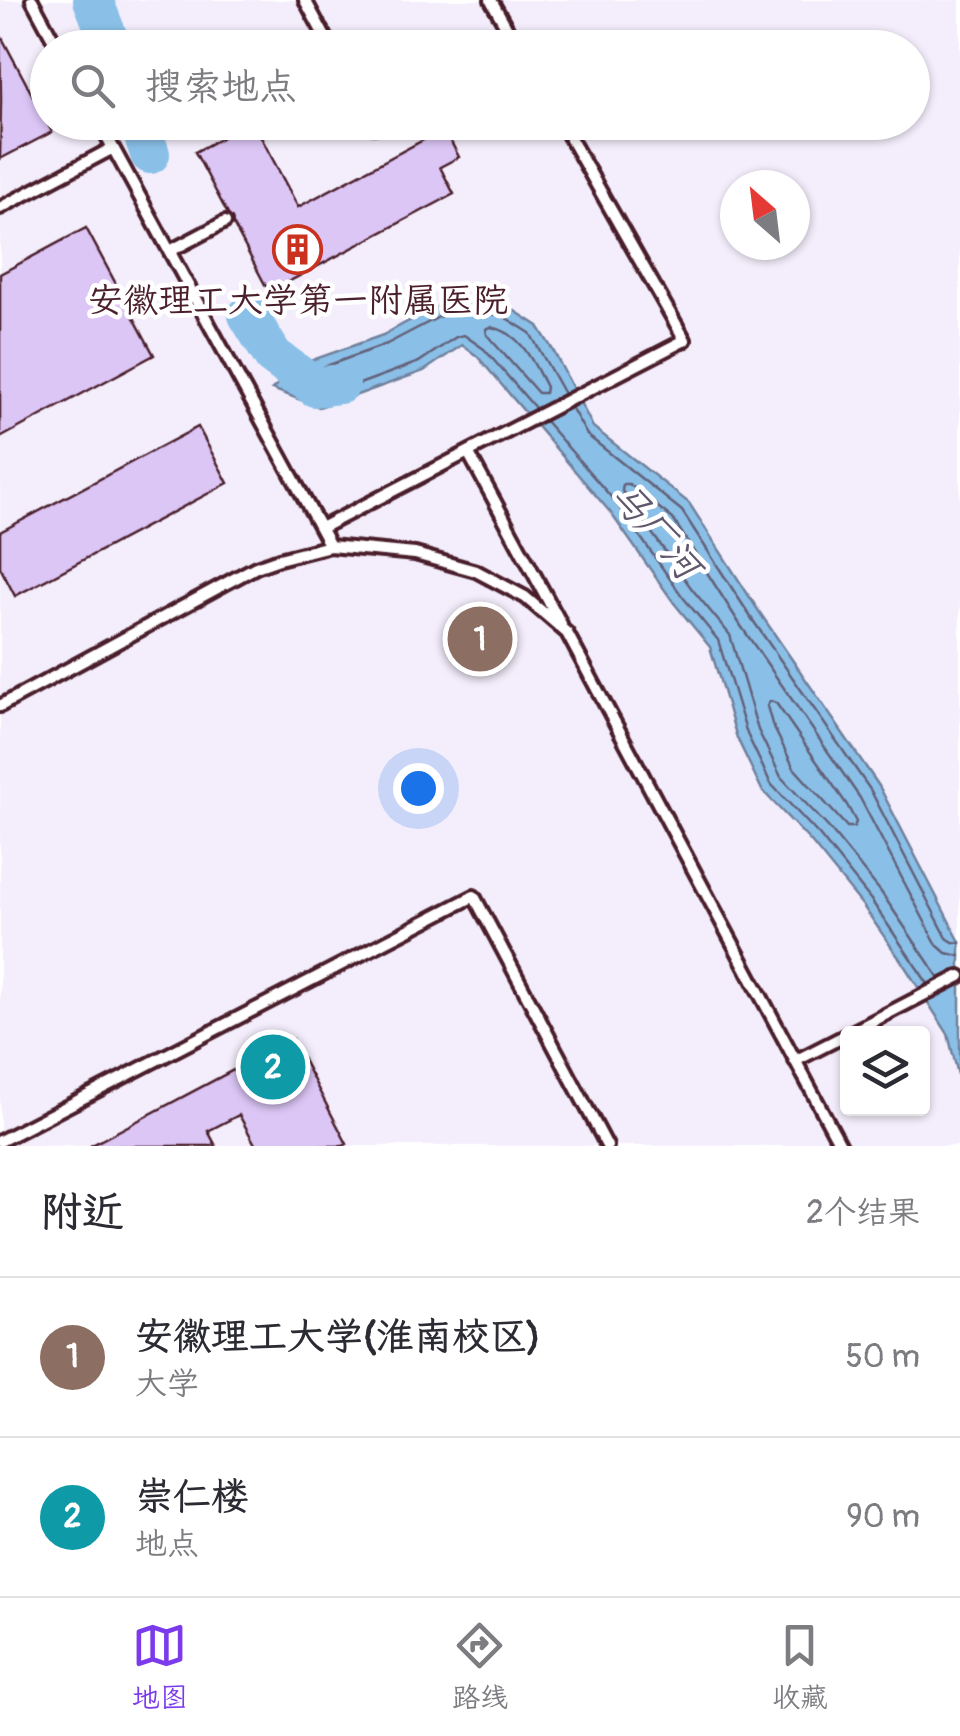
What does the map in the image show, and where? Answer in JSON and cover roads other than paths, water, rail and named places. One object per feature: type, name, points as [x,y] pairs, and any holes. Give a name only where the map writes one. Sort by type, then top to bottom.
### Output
[{"type":"lane","points":[[32,0],[48,30]]},
{"type":"lane","points":[[304,0],[318,30]]},
{"type":"lane","points":[[491,0],[508,30]]},
{"type":"lane","points":[[109,140],[330,546]]},
{"type":"lane","points":[[321,528],[685,340],[571,140]]},
{"type":"lane","points":[[0,208],[113,148]]},
{"type":"lane","points":[[170,251],[224,222]]},
{"type":"lane","points":[[472,450],[566,634],[841,1146]]},
{"type":"lane","points":[[0,706],[256,568],[330,546],[416,554],[476,571],[526,598],[566,634]]},
{"type":"lane","points":[[0,1141],[474,896],[607,1146]]},
{"type":"lane","points":[[864,1026],[960,976]]},
{"type":"lane","points":[[795,1060],[840,1038]]},
{"type":"water","points":[[453,297],[507,306],[538,326],[593,427],[689,503],[879,786],[960,942],[960,1083],[948,1034],[904,965],[863,906],[762,790],[737,738],[710,647],[610,512],[477,356],[462,345],[424,371],[319,407],[272,389],[301,364],[383,335]]},
{"type":"waterway","name":"马厂河","points":[[93,0],[105,30]]},
{"type":"waterway","name":"马厂河","points":[[145,140],[150,154]]},
{"type":"waterway","name":"马厂河","points":[[248,315],[273,356],[315,387],[340,384]]},
{"type":"place","name":"安徽理工大学第一附属医院","points":[[298,249]]},
{"type":"place","name":"安徽理工大学(淮南校区)","points":[[480,639]]},
{"type":"place","name":"崇仁楼","points":[[273,1067]]}]
